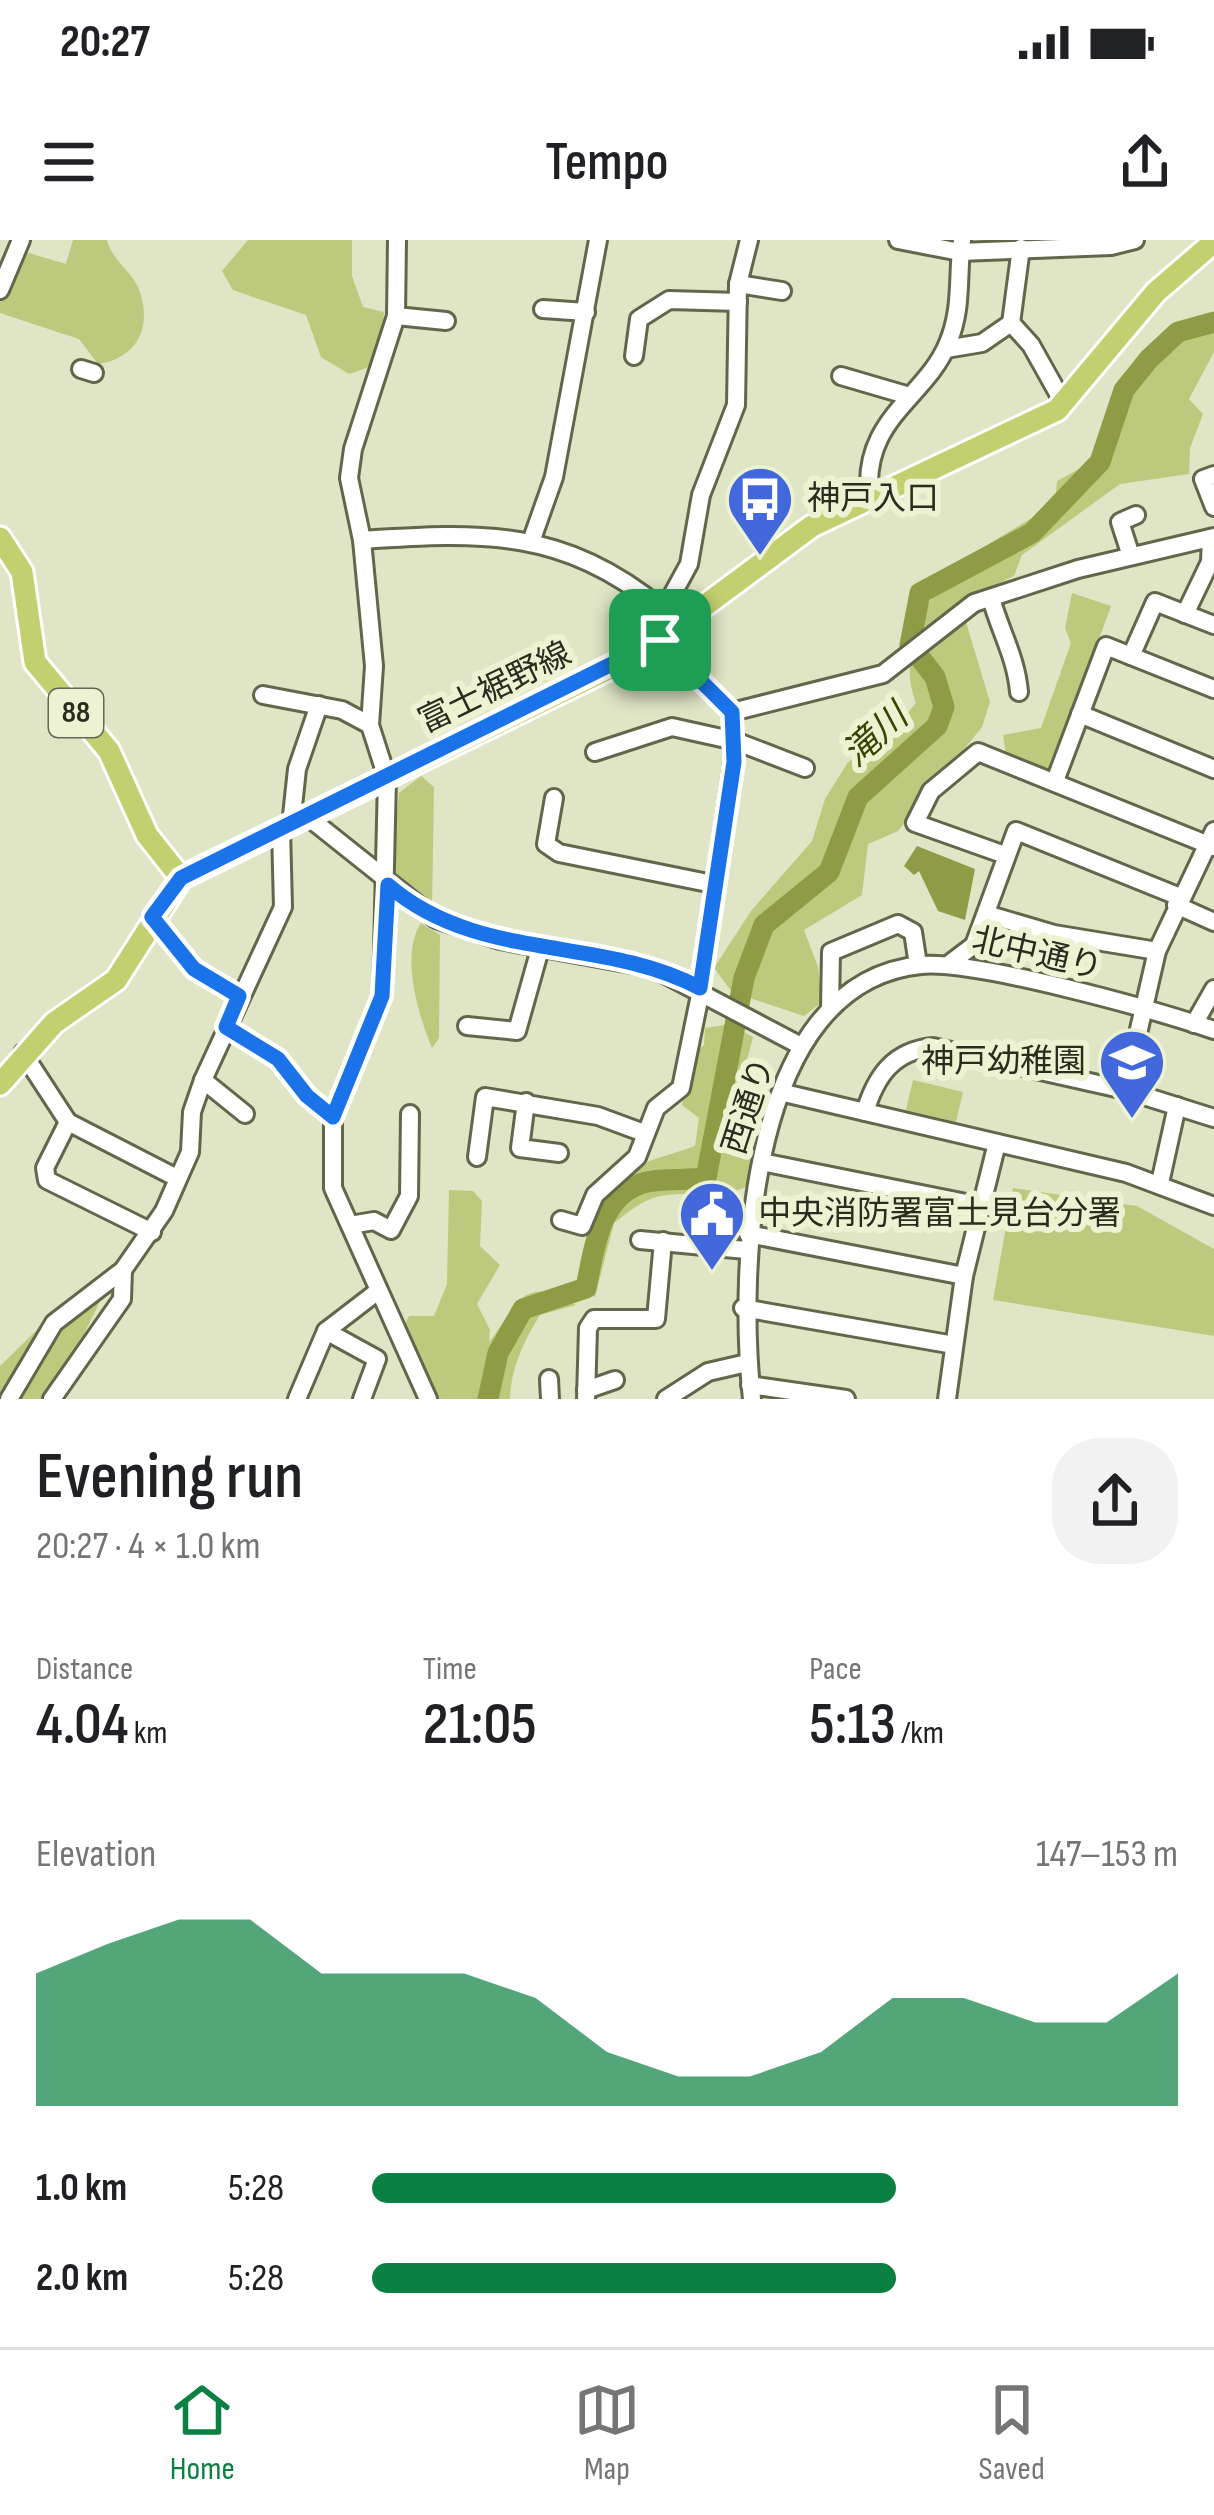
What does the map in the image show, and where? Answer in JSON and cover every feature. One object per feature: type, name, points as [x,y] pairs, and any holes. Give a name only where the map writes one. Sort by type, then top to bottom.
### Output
[{"type":"main road","name":"富士裾野線","points":[[0,1084],[54,1023],[116,980],[181,878],[650,646],[794,537],[1064,404],[1156,292],[1214,242]]},
{"type":"main road","name":"88","points":[[0,538],[22,572],[35,662],[110,751],[147,835],[181,878]]},
{"type":"street","points":[[0,290],[22,240]]},
{"type":"street","points":[[532,539],[554,477],[598,240]]},
{"type":"street","points":[[561,1220],[582,1226],[595,1195],[637,1157],[656,1108],[681,1088],[703,991],[712,884],[735,741],[732,712],[650,646],[662,610],[689,564],[701,495],[736,405],[738,293],[749,240]]},
{"type":"street","points":[[898,240],[1021,248],[1135,240]]},
{"type":"street","points":[[870,499],[867,478],[875,452],[906,395],[946,349],[961,299],[961,246]]},
{"type":"street","points":[[403,248],[396,316],[353,449],[350,478],[362,540],[375,691],[370,725],[387,778],[388,885],[382,996],[333,1117],[333,1188],[428,1399]]},
{"type":"street","points":[[946,349],[982,343],[1011,323],[1021,248]]},
{"type":"street","points":[[634,356],[639,319],[669,300],[782,291]]},
{"type":"street","points":[[543,309],[586,312]]},
{"type":"street","points":[[396,316],[446,321]]},
{"type":"street","points":[[1011,323],[1031,345],[1064,404]]},
{"type":"street","points":[[842,376],[906,395]]},
{"type":"street","points":[[1214,475],[1203,479],[1214,507]]},
{"type":"street","points":[[1131,556],[1120,522],[1136,515]]},
{"type":"street","points":[[362,540],[483,534],[532,539],[639,591],[662,610]]},
{"type":"street","points":[[732,712],[883,674],[959,612],[991,598],[1213,537],[1210,562],[1185,614]]},
{"type":"street","points":[[991,598],[1000,633],[1016,661],[1019,692]]},
{"type":"street","points":[[1131,656],[1155,602],[1214,625]]},
{"type":"street","points":[[1055,781],[1106,646],[1214,689]]},
{"type":"street","points":[[263,694],[319,705],[370,725]]},
{"type":"street","points":[[9,1399],[54,1323],[123,1270],[152,1232],[190,1151],[192,1112],[203,1080],[283,908],[296,769],[319,705]]},
{"type":"street","points":[[1080,714],[1214,769]]},
{"type":"street","points":[[595,752],[672,727],[735,741],[805,768]]},
{"type":"street","points":[[1005,855],[915,824],[932,791],[978,752],[1212,840],[1157,950],[1125,1090]]},
{"type":"street","points":[[554,798],[546,844],[559,853],[712,884]]},
{"type":"street","points":[[293,823],[463,932],[653,968],[801,1046]]},
{"type":"street","points":[[949,964],[974,945],[1016,831],[1178,901],[1214,922]]},
{"type":"street","points":[[986,914],[1054,934],[1157,950]]},
{"type":"street","points":[[152,917],[194,969],[239,996]]},
{"type":"street","points":[[830,1008],[831,952],[869,932],[898,924],[913,932],[918,965]]},
{"type":"street","points":[[466,1026],[517,1030],[540,949]]},
{"type":"street","name":"北中通り","points":[[801,1046],[830,1008],[872,979],[918,965],[949,964],[1214,1030]]},
{"type":"street","points":[[1194,1024],[1214,989]]},
{"type":"street","points":[[226,1027],[278,1059],[307,1096],[333,1117]]},
{"type":"street","name":"西通り","points":[[751,1392],[743,1308],[747,1242],[762,1162],[801,1046]]},
{"type":"street","points":[[865,1112],[878,1076],[889,1065],[904,1054],[933,1047],[1125,1090],[1214,1118]]},
{"type":"street","points":[[23,1053],[68,1122],[175,1178]]},
{"type":"street","points":[[203,1080],[245,1114]]},
{"type":"street","points":[[784,1093],[1160,1183],[1214,1206]]},
{"type":"street","points":[[476,1157],[485,1097],[598,1116],[644,1133]]},
{"type":"street","points":[[526,1102],[520,1148],[559,1154]]},
{"type":"street","points":[[1160,1183],[1177,1106]]},
{"type":"street","points":[[350,1225],[374,1221],[391,1230],[409,1196],[410,1114]]},
{"type":"street","points":[[68,1122],[45,1168],[47,1180],[152,1232]]},
{"type":"street","points":[[947,1399],[964,1276],[997,1143]]},
{"type":"street","points":[[762,1162],[981,1206]]},
{"type":"street","points":[[640,1240],[747,1242],[964,1276]]},
{"type":"street","points":[[586,1395],[588,1328],[594,1319],[656,1319],[662,1241]]},
{"type":"street","points":[[52,1399],[122,1299],[123,1270]]},
{"type":"street","points":[[297,1399],[326,1331],[378,1292]]},
{"type":"street","points":[[743,1308],[955,1345]]},
{"type":"street","points":[[326,1331],[377,1360],[362,1399]]},
{"type":"street","points":[[666,1399],[708,1372],[747,1363]]},
{"type":"street","points":[[549,1379],[550,1399]]},
{"type":"street","points":[[586,1395],[615,1379]]},
{"type":"street","points":[[751,1392],[847,1399]]},
{"type":"shaded area","points":[[73,240],[107,240],[138,287],[143,327],[132,348],[112,361],[98,364],[79,339],[0,313],[0,299],[22,251],[66,264]]},
{"type":"shaded area","points":[[248,240],[352,240],[352,276],[363,307],[384,312],[381,363],[349,374],[321,357],[306,315],[233,290],[222,271]]},
{"type":"shaded area","points":[[1214,318],[1214,352],[1189,399],[1203,414],[1190,448],[1189,474],[1120,484],[1022,555],[1014,576],[960,602],[990,702],[982,727],[898,831],[868,844],[862,895],[804,930],[818,967],[822,1002],[804,1016],[732,992],[714,968],[751,911],[812,841],[825,799],[848,762],[886,738],[916,703],[910,676],[912,651],[926,608],[939,588],[972,556],[1055,503],[1057,481],[1112,451],[1126,407],[1146,372],[1175,343]]},
{"type":"shaded area","points":[[1072,593],[1111,606],[1051,771],[1006,755],[1003,735],[1041,728],[1071,643],[1065,628]]},
{"type":"shaded area","points":[[421,776],[434,787],[432,907],[391,881],[399,793]]},
{"type":"shaded area","points":[[917,846],[975,869],[965,920],[938,911],[919,871],[914,875],[904,866]]},
{"type":"shaded area","points":[[421,923],[440,935],[439,1038],[432,1048],[412,968]]},
{"type":"shaded area","points":[[730,1024],[753,1037],[741,1100],[750,1121],[761,1130],[753,1183],[718,1194],[656,1197],[639,1205],[614,1223],[595,1297],[575,1288],[593,1218],[611,1187],[640,1165],[695,1146],[699,1118],[682,1105],[692,1055],[704,1045],[705,1028]]},
{"type":"shaded area","points":[[913,1080],[963,1092],[956,1122],[906,1110]]},
{"type":"shaded area","points":[[1013,1188],[1137,1206],[1214,1249],[1214,1336],[993,1300]]},
{"type":"shaded area","points":[[449,1190],[473,1191],[482,1201],[480,1246],[500,1265],[477,1304],[490,1330],[489,1342],[515,1305],[532,1292],[576,1305],[540,1315],[519,1355],[510,1399],[437,1399],[403,1329],[409,1316],[434,1316],[447,1284]]},
{"type":"shaded area","points":[[111,1279],[52,1399],[0,1399],[0,1366],[42,1325]]},
{"type":"waterway","name":"滝川","points":[[488,1399],[498,1353],[523,1309],[586,1288],[600,1228],[615,1202],[647,1182],[706,1178],[744,978],[764,925],[829,872],[858,797],[937,726],[944,707],[935,677],[910,645],[920,593],[1032,533],[1100,462],[1124,390],[1149,359],[1178,332],[1214,322]]},
{"type":"place","name":"神戸入口","points":[[760,558]]},
{"type":"place","name":"神戸幼稚園","points":[[1132,1121]]},
{"type":"place","name":"中央消防署富士見台分署","points":[[712,1273]]},
{"type":"route","points":[[660,640],[732,712],[734,762],[712,884],[700,988],[653,968],[463,932],[388,885],[382,996],[358,1044],[333,1117],[307,1096],[278,1059],[226,1027],[239,996],[211,975],[194,969],[152,917],[181,878],[616,666],[660,640]]}]
